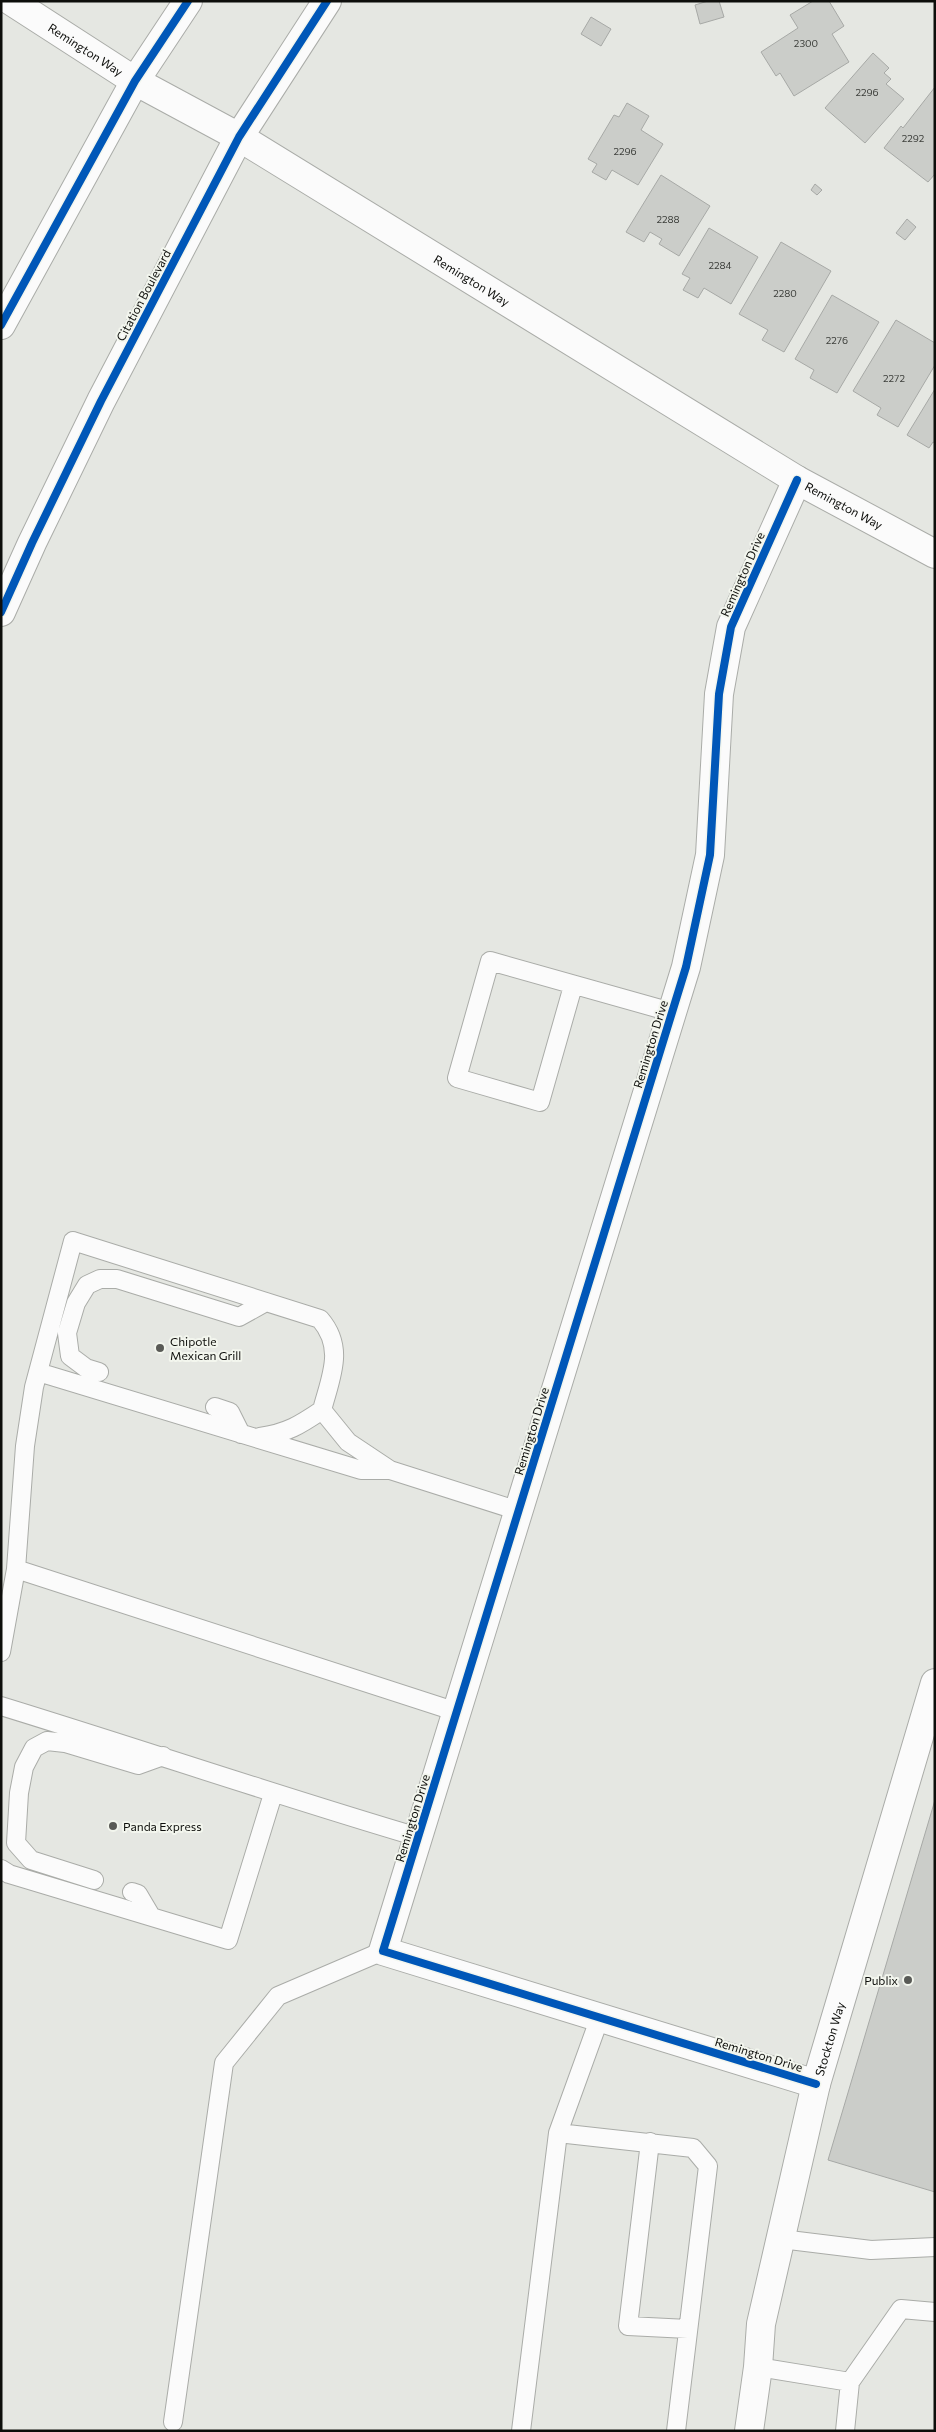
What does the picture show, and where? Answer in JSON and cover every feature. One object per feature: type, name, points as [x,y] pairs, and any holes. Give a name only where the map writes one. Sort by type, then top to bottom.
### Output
[{"type":"street","name":"Remington Way","points":[[11,1],[135,81],[239,137],[797,480],[935,554]]},
{"type":"street","points":[[1,325],[135,81],[188,1]]},
{"type":"street","name":"Citation Boulevard","points":[[1,612],[32,543],[101,401],[239,137],[327,1]]},
{"type":"street","name":"Remington Drive","points":[[797,480],[730,626],[719,694],[710,855],[686,967],[383,1951],[816,2084]]},
{"type":"street","name":"Stockton Way","points":[[749,2431],[758,2367],[761,2324],[816,2084],[935,1683]]},
{"type":"lane","points":[[573,986],[540,1102],[457,1078],[490,961],[573,986],[671,1012]]},
{"type":"lane","points":[[1,1652],[16,1569],[25,1446],[38,1372],[73,1241],[320,1319],[330,1330],[335,1347],[333,1370],[322,1410],[299,1426],[282,1434],[248,1436]]},
{"type":"lane","points":[[99,1372],[86,1368],[70,1356],[67,1333],[76,1303],[86,1286],[100,1279],[117,1279],[239,1317],[266,1302]]},
{"type":"lane","points":[[38,1372],[361,1470],[390,1470]]},
{"type":"lane","points":[[215,1407],[230,1412],[248,1436]]},
{"type":"lane","points":[[322,1410],[348,1442],[390,1470],[519,1511]]},
{"type":"lane","points":[[16,1569],[457,1712]]},
{"type":"lane","points":[[1,1706],[163,1756],[273,1794],[418,1837]]},
{"type":"lane","points":[[94,1880],[31,1860],[16,1843],[19,1793],[24,1767],[34,1748],[47,1741],[65,1743],[138,1766],[163,1756]]},
{"type":"lane","points":[[1,1869],[9,1874],[228,1940],[273,1794]]},
{"type":"lane","points":[[132,1892],[138,1894],[151,1916]]},
{"type":"lane","points":[[173,2422],[224,2062],[278,1996],[383,1951]]},
{"type":"lane","points":[[522,2431],[558,2133],[600,2018]]},
{"type":"lane","points":[[558,2133],[693,2148],[708,2166],[676,2431]]},
{"type":"lane","points":[[650,2142],[628,2326],[688,2329]]},
{"type":"lane","points":[[781,2239],[871,2250],[935,2247]]},
{"type":"lane","points":[[845,2431],[850,2382],[901,2309],[935,2312]]},
{"type":"lane","points":[[758,2367],[850,2382]]},
{"type":"building","points":[[708,1],[719,1],[724,17],[700,24],[695,5]]},
{"type":"building","points":[[813,1],[829,1],[844,26],[832,34],[849,62],[794,96],[780,73],[776,76],[761,52],[798,28],[790,15]]},
{"type":"building","points":[[591,17],[611,29],[601,46],[581,34]]},
{"type":"building","points":[[873,53],[889,68],[884,73],[891,79],[886,84],[904,99],[865,143],[825,108]]},
{"type":"building","points":[[935,87],[935,174],[928,182],[884,148],[901,126],[903,128]]},
{"type":"building","points":[[627,103],[649,116],[641,130],[663,144],[638,185],[612,170],[606,180],[592,172],[597,164],[588,159],[614,115],[619,117]]},
{"type":"building","points":[[661,175],[710,206],[679,256],[659,244],[662,239],[650,232],[644,242],[626,232]]},
{"type":"building","points":[[815,184],[822,190],[817,195],[811,190]]},
{"type":"building","points":[[907,219],[916,227],[905,240],[896,233]]},
{"type":"building","points":[[709,228],[758,257],[731,304],[704,288],[698,298],[683,290],[690,278],[682,274]]},
{"type":"building","points":[[781,242],[831,271],[784,352],[762,340],[768,330],[739,314]]},
{"type":"building","points":[[832,295],[879,322],[837,393],[810,378],[814,370],[795,359]]},
{"type":"building","points":[[896,320],[935,343],[935,365],[898,427],[877,415],[881,408],[853,391]]},
{"type":"building","points":[[935,389],[935,443],[933,442],[929,448],[907,435]]},
{"type":"building","name":"Publix","points":[[935,1800],[935,2192],[828,2160]]},
{"type":"cycle path","points":[[1,325],[135,81],[188,1]]},
{"type":"cycle path","points":[[1,612],[32,543],[101,401],[239,137],[327,1]]},
{"type":"cycle path","points":[[797,480],[731,627],[719,694],[710,855],[686,967],[383,1951],[816,2084]]},
{"type":"place","name":"Chipotle Mexican Grill","points":[[160,1348]]},
{"type":"place","name":"Panda Express","points":[[113,1826]]},
{"type":"place","name":"Publix","points":[[908,1980]]}]
